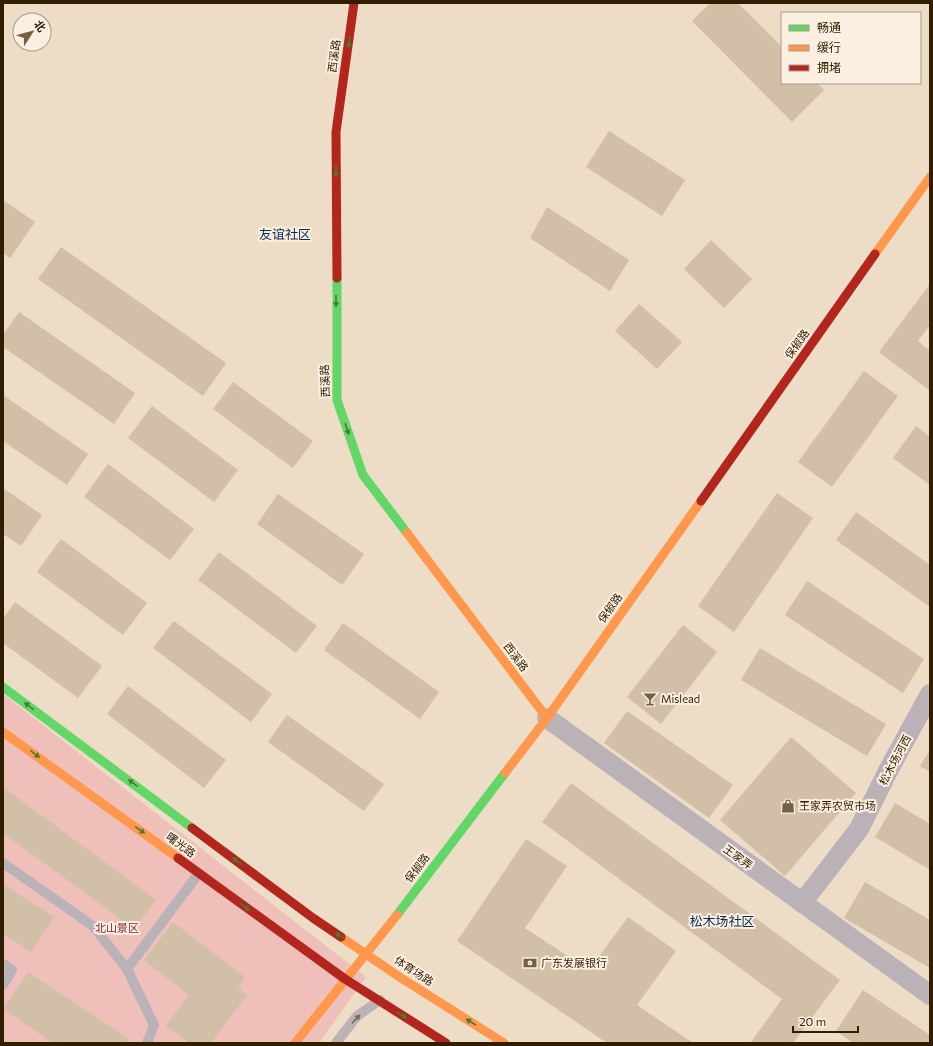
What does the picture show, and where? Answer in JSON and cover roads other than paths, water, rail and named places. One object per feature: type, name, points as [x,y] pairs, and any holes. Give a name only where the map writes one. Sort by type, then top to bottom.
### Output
[{"type":"main road","name":"西溪路","points":[[354,3],[336,132],[337,400],[363,475],[546,718]]},
{"type":"main road","name":"保俶路","points":[[295,1043],[366,954],[546,718],[930,176]]},
{"type":"main road","name":"曙光路","points":[[3,687],[313,918]]},
{"type":"main road","name":"曙光路","points":[[3,732],[345,979]]},
{"type":"main road","name":"体育场路","points":[[313,918],[405,980],[504,1043]]},
{"type":"main road","points":[[345,979],[446,1043]]},
{"type":"street","name":"松木场河西","points":[[802,903],[859,829],[889,769],[930,694]]},
{"type":"street","name":"王家弄","points":[[546,718],[930,995]]},
{"type":"lane","points":[[3,863],[93,926],[128,969],[154,1026],[147,1043]]},
{"type":"lane","points":[[128,969],[199,873]]},
{"type":"lane","points":[[3,964],[12,970],[3,985]]},
{"type":"lane","points":[[336,1043],[357,1016],[380,1000]]},
{"type":"place","name":"Mislead","points":[[650,699]]},
{"type":"place","name":"王家弄农贸市场","points":[[788,806]]},
{"type":"place","name":"广东发展银行","points":[[530,963]]},
{"type":"district","name":"友谊社区","points":[[285,234]]},
{"type":"district","name":"松木场社区","points":[[722,921]]},
{"type":"park label","name":"北山景区","points":[[117,928]]}]
